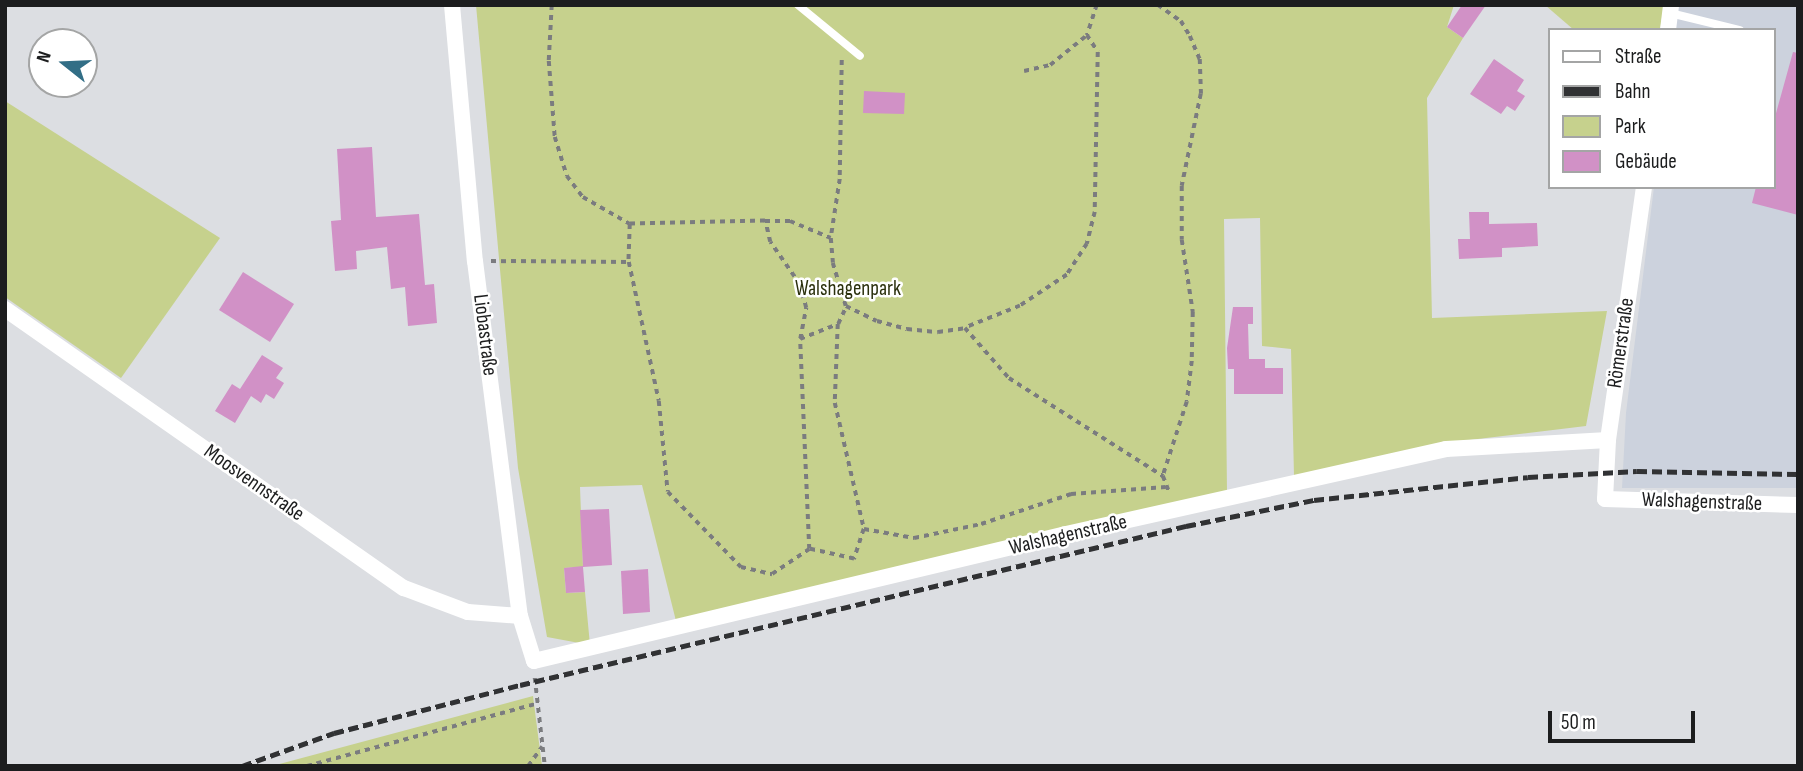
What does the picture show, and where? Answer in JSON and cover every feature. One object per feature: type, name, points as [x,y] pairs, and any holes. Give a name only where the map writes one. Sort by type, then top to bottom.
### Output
[{"type":"street","name":"Liobastraße","points":[[452,5],[475,261],[520,616],[534,662]]},
{"type":"street","points":[[1668,28],[1671,9]]},
{"type":"street","name":"Römerstraße","points":[[1605,499],[1608,440],[1644,189]]},
{"type":"street","name":"Moosvennstraße","points":[[5,309],[404,588],[468,612],[520,616]]},
{"type":"street","name":"Walshagenstraße","points":[[534,662],[1066,534],[1446,449],[1608,440]]},
{"type":"street","name":"Walshagenstraße","points":[[1605,499],[1798,505]]},
{"type":"lane","points":[[798,5],[860,56]]},
{"type":"lane","points":[[1671,9],[1733,28]]},
{"type":"path","points":[[552,5],[549,61],[555,137],[567,176],[583,197],[630,224],[790,221],[831,238]]},
{"type":"path","points":[[1024,71],[1050,65],[1087,35],[1097,5]]},
{"type":"path","points":[[965,328],[1009,378],[1163,476],[1187,402],[1192,361],[1193,312],[1182,240],[1182,186],[1201,94],[1200,59],[1190,36],[1181,21],[1158,5]]},
{"type":"path","points":[[846,306],[877,321],[907,329],[937,332],[965,328],[1020,306],[1067,275],[1087,244],[1096,212],[1098,51],[1087,35]]},
{"type":"path","points":[[630,224],[629,262],[659,401],[668,492],[741,567],[772,574],[809,549],[854,559],[864,528],[835,403],[838,324],[846,306],[833,263],[831,238],[839,179],[842,41]]},
{"type":"path","points":[[765,221],[770,242],[800,285],[806,308],[800,339],[809,549]]},
{"type":"path","points":[[475,261],[629,262]]},
{"type":"path","points":[[800,339],[838,324]]},
{"type":"path","points":[[864,528],[914,538],[981,524],[1071,494],[1166,487]]},
{"type":"path","points":[[534,662],[545,766]]},
{"type":"path","points":[[307,766],[539,703]]},
{"type":"path","points":[[528,766],[543,746]]},
{"type":"shaded area","points":[[1676,5],[1798,5],[1798,488],[1622,488],[1626,413],[1654,189],[1775,189],[1775,28],[1673,28]]},
{"type":"green space","name":"Walshagenpark","points":[[476,5],[1454,5],[1447,27],[1463,38],[1427,98],[1432,318],[1607,311],[1586,426],[1444,443],[1294,476],[1291,349],[1262,346],[1260,218],[1224,219],[1227,491],[676,621],[642,485],[580,487],[583,567],[564,568],[566,593],[585,592],[590,645],[547,637],[518,468]]},
{"type":"green space","points":[[1545,5],[1664,5],[1660,28],[1572,28]]},
{"type":"green space","points":[[5,101],[220,238],[121,378],[5,297]]},
{"type":"green space","points":[[533,696],[542,766],[272,766]]},
{"type":"building","points":[[1462,5],[1486,5],[1463,38],[1447,27]]},
{"type":"building","points":[[1793,52],[1798,53],[1798,215],[1752,203],[1756,189],[1775,189],[1775,117]]},
{"type":"building","points":[[1494,59],[1524,80],[1517,91],[1525,96],[1515,111],[1507,106],[1501,114],[1470,94]]},
{"type":"building","points":[[864,91],[905,93],[904,114],[863,113]]},
{"type":"building","points":[[372,147],[376,217],[419,214],[425,285],[434,284],[437,323],[408,326],[405,287],[391,289],[387,247],[356,251],[357,269],[335,271],[331,221],[341,220],[337,149]]},
{"type":"building","points":[[1469,212],[1489,212],[1489,224],[1537,223],[1538,246],[1502,248],[1502,257],[1459,259],[1458,239],[1470,239]]},
{"type":"building","points":[[243,272],[294,304],[270,342],[219,310]]},
{"type":"building","points":[[1233,307],[1253,307],[1253,324],[1248,324],[1249,359],[1265,359],[1265,368],[1283,368],[1283,394],[1234,394],[1234,369],[1228,369],[1227,348]]},
{"type":"building","points":[[262,355],[283,368],[276,378],[284,383],[274,399],[266,394],[261,403],[251,396],[235,423],[215,411],[232,384],[240,389]]},
{"type":"building","points":[[609,509],[612,565],[583,567],[585,592],[566,593],[564,568],[583,566],[580,510]]},
{"type":"building","points":[[648,569],[650,612],[623,614],[621,571]]},
{"type":"railway","points":[[242,766],[334,733],[520,685],[1186,526],[1314,500],[1528,477],[1637,471],[1798,474]]}]
